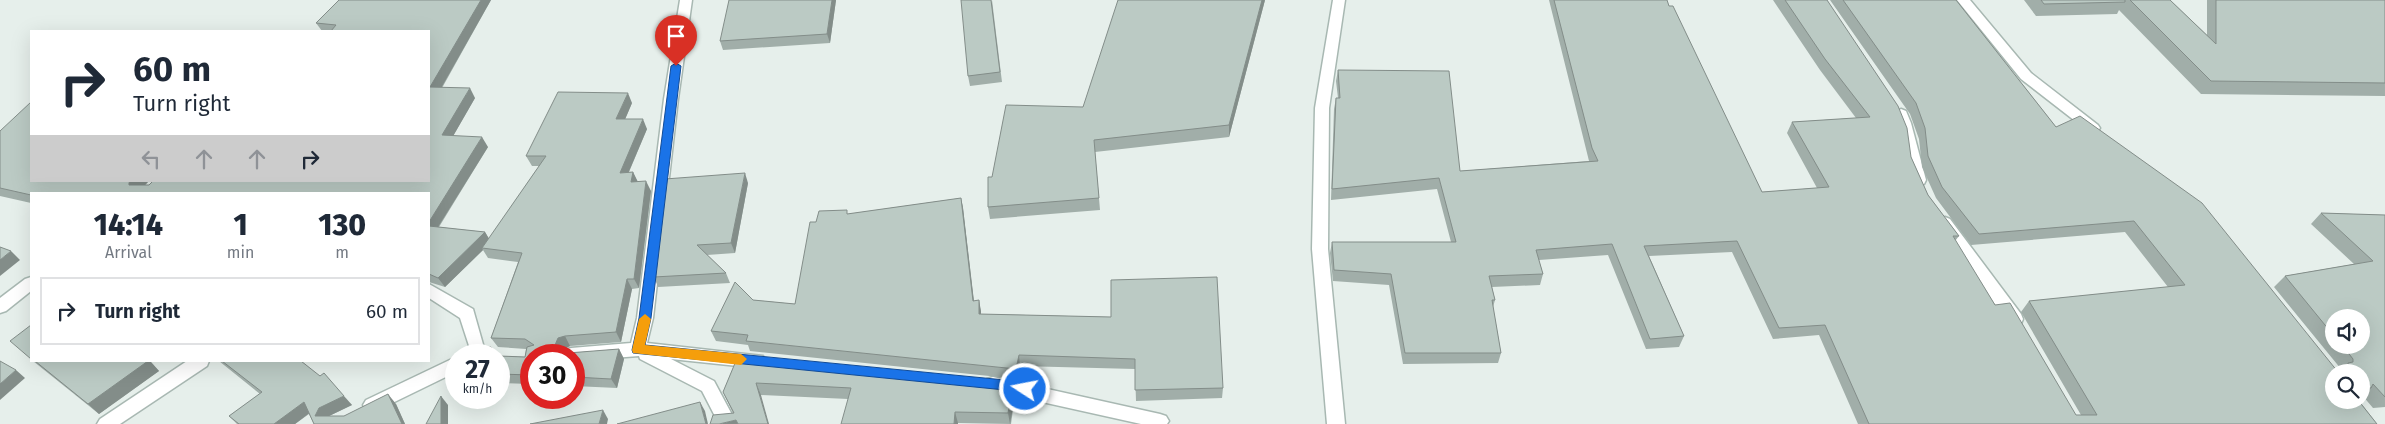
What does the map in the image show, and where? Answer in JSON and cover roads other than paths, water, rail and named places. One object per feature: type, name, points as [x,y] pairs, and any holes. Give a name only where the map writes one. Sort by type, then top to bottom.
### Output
[{"type":"street","points":[[638,350],[645,318],[671,99],[686,0]]},
{"type":"street","points":[[1336,424],[1320,249],[1322,108],[1339,0]]},
{"type":"street","points":[[1964,0],[2026,76],[2106,137]]},
{"type":"street","points":[[1890,99],[1901,115],[1907,131],[1913,167],[1924,192]]},
{"type":"street","points":[[1934,209],[2009,309],[2024,334]]},
{"type":"street","points":[[0,307],[30,284]]},
{"type":"street","points":[[430,291],[467,314],[478,344]]},
{"type":"street","points":[[638,350],[708,386],[728,424]]},
{"type":"street","points":[[585,354],[638,350],[777,363]]},
{"type":"street","points":[[106,424],[199,362]]},
{"type":"street","points":[[360,411],[445,369]]},
{"type":"street","points":[[976,382],[1005,385],[1160,421]]}]
